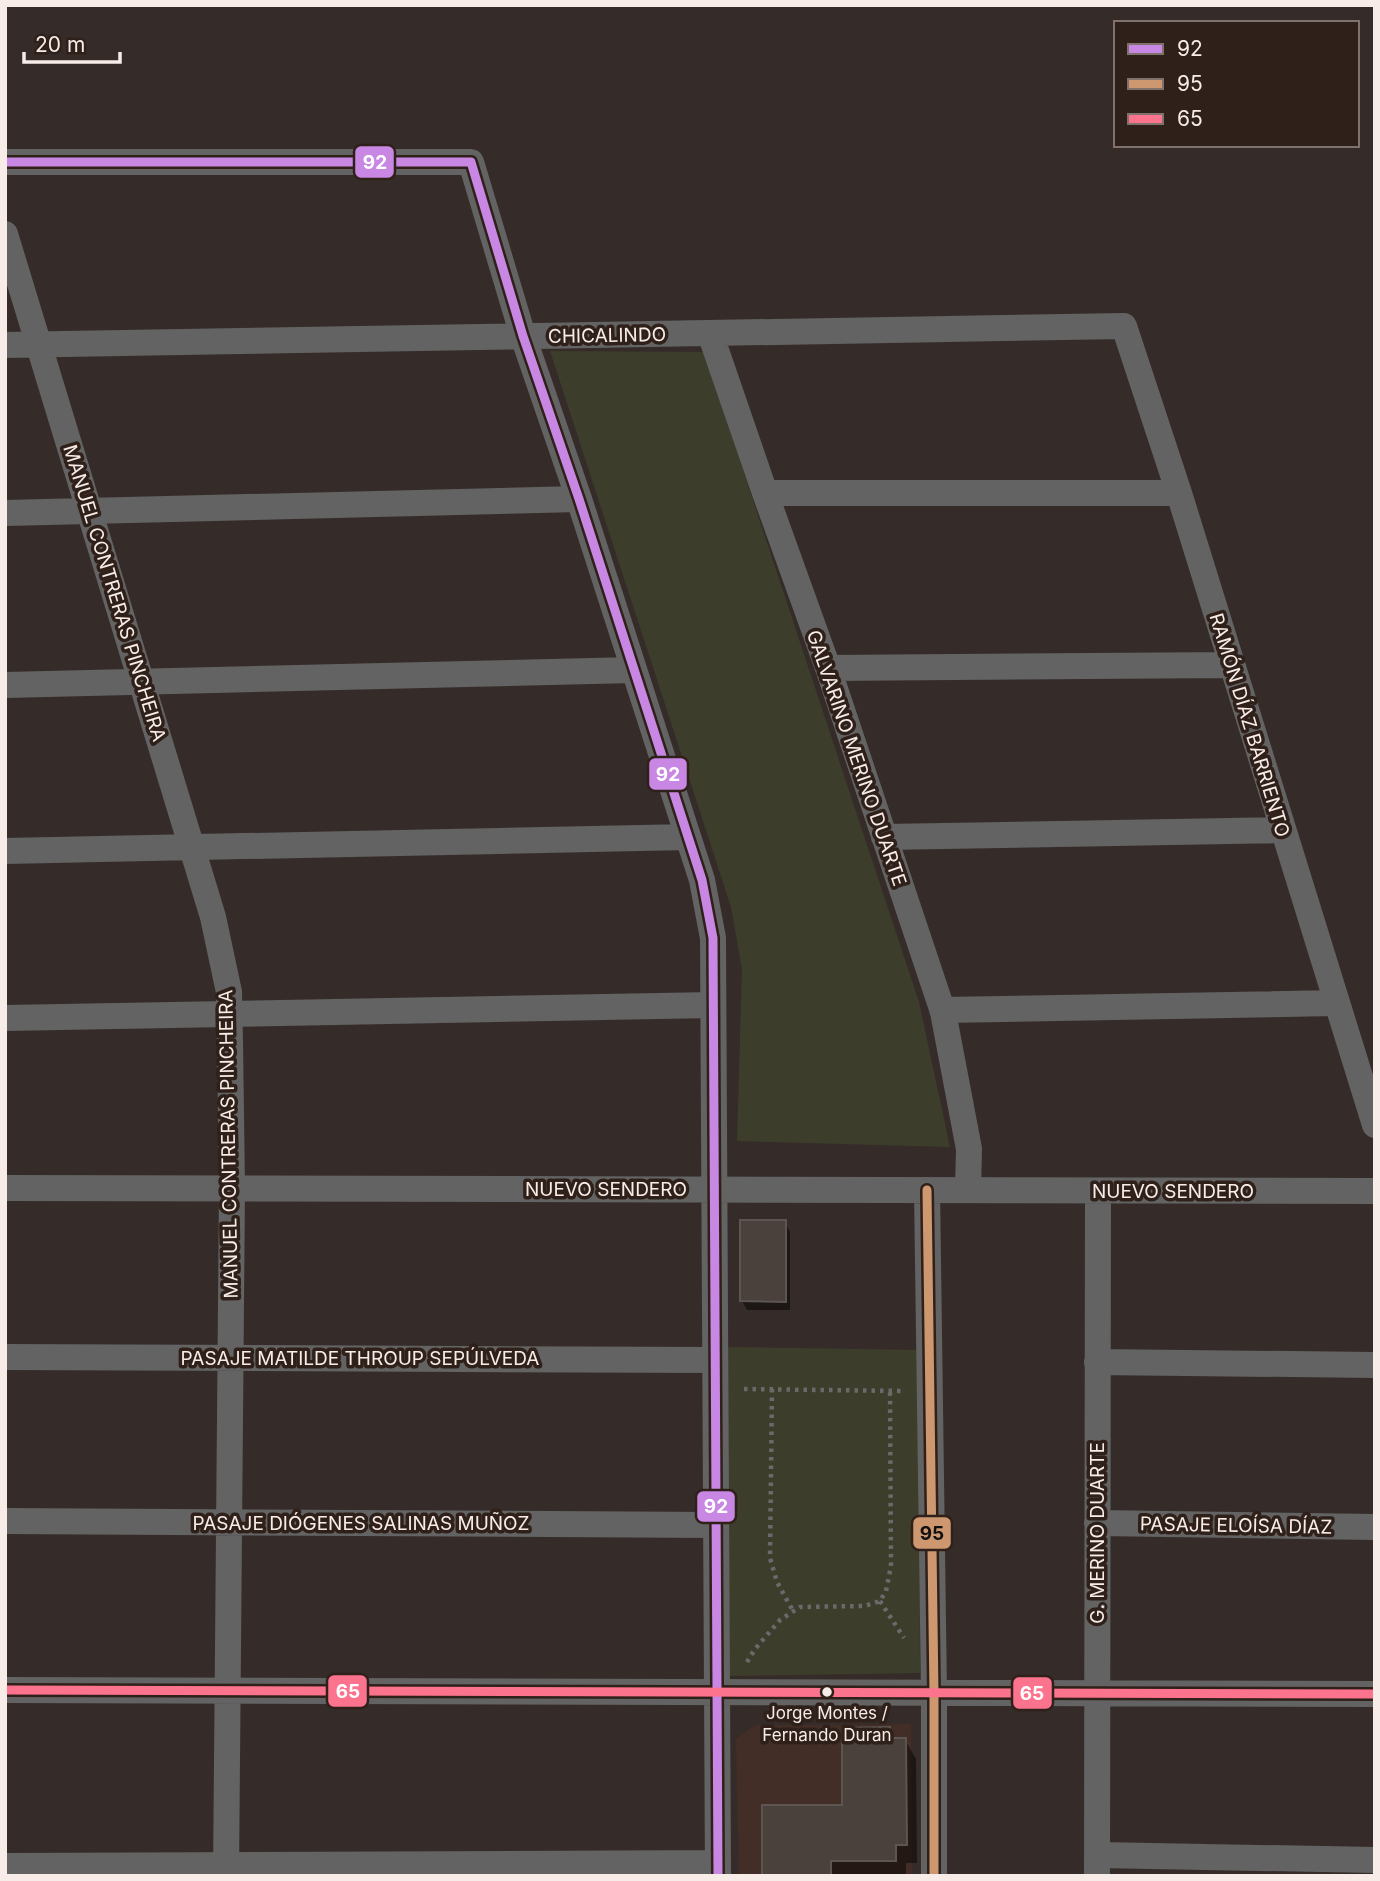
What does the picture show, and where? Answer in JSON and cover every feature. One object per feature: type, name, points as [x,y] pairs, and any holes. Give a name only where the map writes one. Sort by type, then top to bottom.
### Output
[{"type":"street","points":[[5,162],[471,162],[523,336],[579,499],[702,880],[713,938],[716,1525],[727,1692],[718,1869],[226,1871],[5,1866]]},
{"type":"street","name":"MANUEL CONTRERAS PINCHEIRA","points":[[5,234],[213,918],[229,992],[232,1188],[226,1871]]},
{"type":"street","name":"CHICALINDO","points":[[5,345],[1124,326]]},
{"type":"street","name":"RAMÓN DÍAZ BARRIENTO","points":[[1124,326],[1179,493],[1375,1125]]},
{"type":"street","name":"GALVARINO MERINO DUARTE","points":[[710,333],[828,668],[943,1010],[969,1149],[968,1190]]},
{"type":"street","points":[[765,493],[1179,493]]},
{"type":"street","points":[[5,513],[579,499]]},
{"type":"street","points":[[828,668],[1231,664]]},
{"type":"street","points":[[5,685],[634,670]]},
{"type":"street","points":[[884,837],[1282,830]]},
{"type":"street","points":[[5,851],[688,837]]},
{"type":"street","points":[[943,1010],[1336,1003]]},
{"type":"street","points":[[5,1018],[713,1006]]},
{"type":"street","name":"NUEVO SENDERO","points":[[5,1188],[1375,1191]]},
{"type":"street","points":[[927,1190],[934,1876]]},
{"type":"street","name":"G. MERINO DUARTE","points":[[1097,1866],[1098,1191]]},
{"type":"street","name":"PASAJE MATILDE THROUP SEPÚLVEDA","points":[[5,1357],[714,1360]]},
{"type":"street","points":[[1097,1362],[1375,1365]]},
{"type":"street","name":"PASAJE DIÓGENES SALINAS MUÑOZ","points":[[5,1521],[716,1525]]},
{"type":"street","name":"PASAJE ELOÍSA DÍAZ","points":[[1097,1523],[1375,1527]]},
{"type":"street","points":[[5,1690],[1375,1694]]},
{"type":"street","points":[[1097,1866],[1375,1860]]},
{"type":"path","points":[[715,1388],[929,1392]]},
{"type":"path","points":[[772,1389],[770,1558],[777,1582],[793,1611]]},
{"type":"path","points":[[727,1692],[755,1649],[780,1620],[793,1611],[800,1607],[865,1606],[880,1601],[886,1591],[891,1566],[890,1391]]},
{"type":"shaded area","points":[[911,1724],[912,1876],[739,1876],[736,1739],[755,1725]]},
{"type":"green space","points":[[550,351],[704,352],[919,1002],[950,1147],[737,1141],[742,969],[731,907]]},
{"type":"green space","points":[[727,1347],[919,1350],[920,1673],[729,1676]]},
{"type":"building","points":[[740,1220],[786,1220],[786,1302],[740,1301]]},
{"type":"building","points":[[890,1727],[890,1738],[906,1738],[907,1845],[896,1845],[896,1861],[831,1861],[831,1876],[762,1876],[762,1805],[842,1805],[842,1728]]},
{"type":"transit line","name":"92","points":[[5,162],[471,162],[523,336],[579,499],[702,880],[713,938],[718,1876]]},
{"type":"transit line","name":"95","points":[[927,1190],[934,1876]]},
{"type":"transit line","name":"65","points":[[5,1690],[1375,1694]]},
{"type":"place","name":"Jorge Montes / Fernando Duran","points":[[827,1692]]}]
